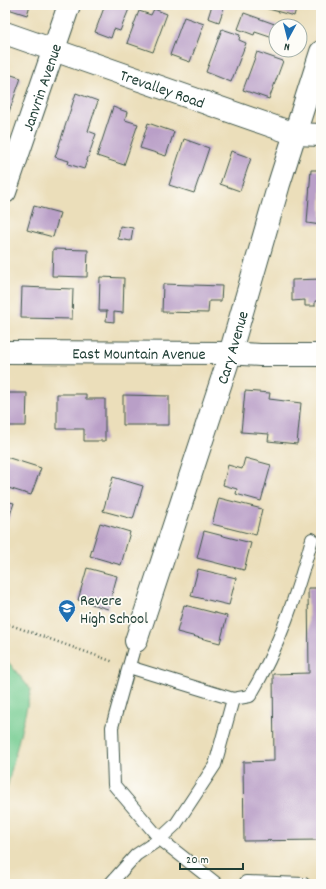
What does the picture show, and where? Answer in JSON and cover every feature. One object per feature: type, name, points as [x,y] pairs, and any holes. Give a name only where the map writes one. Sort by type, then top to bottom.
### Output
[{"type":"street","name":"Janvrin Avenue","points":[[5,192],[69,5]]},
{"type":"street","name":"Trevalley Road","points":[[5,33],[295,134],[321,135]]},
{"type":"street","name":"Cary Avenue","points":[[136,641],[230,353],[279,184],[321,52]]},
{"type":"street","name":"East Mountain Avenue","points":[[5,352],[321,355]]},
{"type":"lane","points":[[129,667],[234,699],[250,696],[279,637],[301,578],[312,539]]},
{"type":"lane","points":[[136,641],[112,727],[114,785],[160,839],[217,884]]},
{"type":"lane","points":[[110,884],[136,855],[160,839],[176,824],[215,765],[234,699]]},
{"type":"lane","points":[[245,884],[246,882],[304,884]]},
{"type":"path","points":[[5,623],[129,667]]},
{"type":"green space","points":[[5,658],[31,690],[5,796]]},
{"type":"building","points":[[5,5],[30,5],[27,15],[5,8]]},
{"type":"building","points":[[105,5],[123,5],[122,7],[129,9],[120,31],[114,29],[111,38],[95,32]]},
{"type":"building","points":[[212,5],[225,5],[219,22],[208,18]]},
{"type":"building","points":[[265,5],[297,5],[294,16],[265,8]]},
{"type":"building","points":[[154,9],[167,14],[153,52],[127,43],[139,11],[151,15]]},
{"type":"building","points":[[244,13],[268,22],[268,36],[255,32],[254,35],[238,29]]},
{"type":"building","points":[[184,17],[204,24],[190,62],[170,55]]},
{"type":"building","points":[[222,29],[240,35],[239,40],[246,43],[231,82],[206,72]]},
{"type":"building","points":[[257,52],[268,56],[268,58],[274,58],[283,61],[269,99],[243,90]]},
{"type":"building","points":[[5,73],[21,78],[5,123]]},
{"type":"building","points":[[76,93],[98,101],[88,131],[96,134],[84,169],[68,164],[69,161],[55,157]]},
{"type":"building","points":[[113,107],[127,112],[125,120],[138,124],[124,165],[97,156]]},
{"type":"building","points":[[148,123],[174,132],[166,156],[140,148]]},
{"type":"building","points":[[184,139],[209,148],[194,193],[169,185]]},
{"type":"building","points":[[231,151],[251,158],[240,191],[220,184]]},
{"type":"building","points":[[311,170],[321,170],[321,225],[307,223]]},
{"type":"building","points":[[34,206],[60,213],[53,237],[27,230]]},
{"type":"building","points":[[120,226],[133,228],[131,241],[118,239]]},
{"type":"building","points":[[53,249],[88,250],[87,277],[52,276]]},
{"type":"building","points":[[100,277],[124,278],[123,313],[114,312],[114,322],[106,321],[107,311],[99,311]]},
{"type":"building","points":[[321,279],[321,301],[315,301],[315,306],[305,306],[305,300],[292,301],[292,280]]},
{"type":"building","points":[[163,284],[222,286],[221,301],[209,301],[208,313],[162,312]]},
{"type":"building","points":[[22,287],[73,289],[72,319],[21,318]]},
{"type":"building","points":[[245,391],[270,393],[269,399],[301,403],[297,444],[268,441],[269,434],[241,432]]},
{"type":"building","points":[[5,393],[27,393],[26,426],[5,426]]},
{"type":"building","points":[[57,394],[86,394],[86,399],[105,399],[105,441],[84,441],[84,429],[57,429]]},
{"type":"building","points":[[123,395],[169,396],[169,425],[123,425]]},
{"type":"building","points":[[6,457],[41,468],[31,495],[5,487]]},
{"type":"building","points":[[245,458],[271,465],[261,501],[236,494],[237,489],[223,485],[228,465],[242,469]]},
{"type":"building","points":[[113,477],[143,486],[133,519],[103,511]]},
{"type":"building","points":[[219,498],[262,509],[256,535],[212,524]]},
{"type":"building","points":[[5,501],[14,503],[5,529]]},
{"type":"building","points":[[100,523],[130,532],[121,565],[90,556]]},
{"type":"building","points":[[204,531],[251,543],[244,570],[197,558]]},
{"type":"building","points":[[87,568],[117,576],[108,609],[78,600]]},
{"type":"building","points":[[198,569],[236,578],[229,605],[191,596]]},
{"type":"building","points":[[308,588],[321,588],[321,840],[244,841],[243,762],[274,761],[273,674],[309,673]]},
{"type":"building","points":[[184,605],[227,616],[220,643],[177,632]]},
{"type":"place","name":"Revere High School","points":[[67,623]]}]
